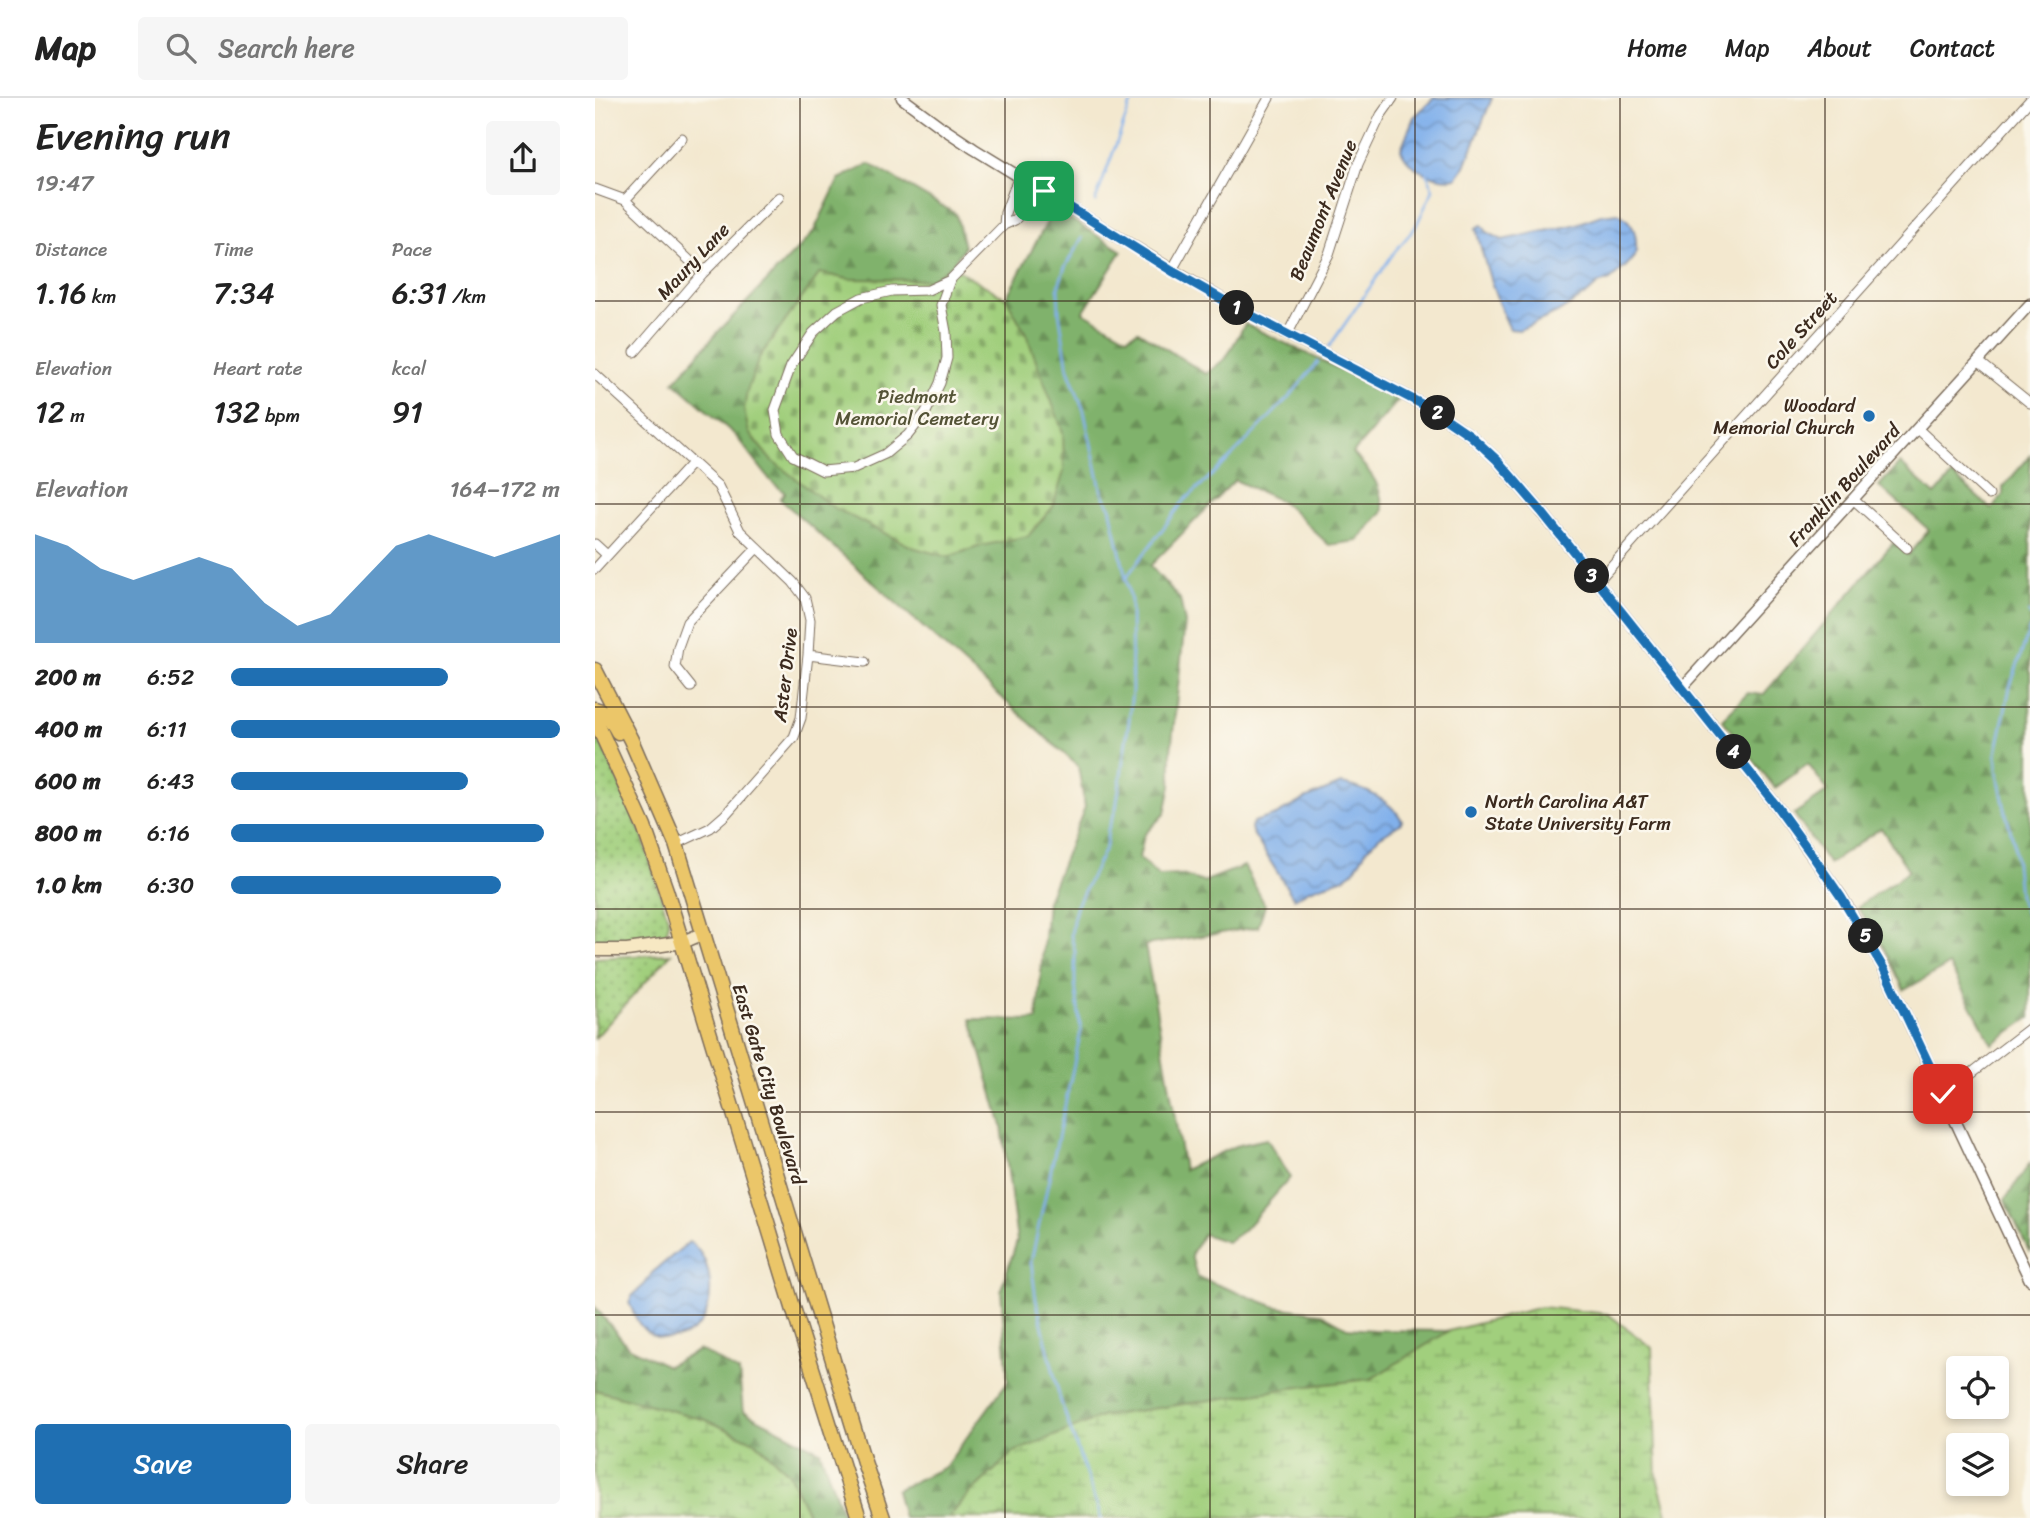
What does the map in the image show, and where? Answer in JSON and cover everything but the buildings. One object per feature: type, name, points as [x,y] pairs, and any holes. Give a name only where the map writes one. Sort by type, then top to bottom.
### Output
[{"type":"main road","name":"East Gate City Boulevard","points":[[595,670],[631,740],[674,838],[883,1518]]},
{"type":"main road","points":[[595,709],[610,718],[632,757],[659,816],[674,838]]},
{"type":"main road","points":[[595,719],[643,827],[683,942],[859,1518]]},
{"type":"main road","points":[[595,950],[627,950],[683,942],[703,933]]},
{"type":"street","points":[[902,98],[944,130],[1172,271],[1287,335],[1435,411],[1470,435],[1512,477],[1779,809],[1841,897],[1884,969],[2030,1280]]},
{"type":"street","points":[[1172,271],[1269,98]]},
{"type":"street","name":"Beaumont Avenue","points":[[1287,335],[1329,254],[1358,164],[1381,115],[1393,98]]},
{"type":"street","name":"Cole Street","points":[[1597,582],[2030,100]]},
{"type":"street","points":[[625,200],[683,138]]},
{"type":"street","points":[[1004,225],[1005,213],[1019,176]]},
{"type":"street","points":[[595,188],[625,200],[703,273]]},
{"type":"street","points":[[950,280],[941,305],[947,358],[940,383],[926,412],[908,435],[885,454],[854,468],[823,471],[793,456],[779,434],[775,410],[791,366],[813,333],[837,311],[861,298],[892,290],[928,290],[950,280],[1004,225],[1015,220],[1041,189]]},
{"type":"street","name":"Maury Lane","points":[[635,352],[703,273],[779,197]]},
{"type":"street","name":"Franklin Boulevard","points":[[1682,688],[2030,304]]},
{"type":"street","points":[[1978,361],[2030,403]]},
{"type":"street","name":"Aster Drive","points":[[595,374],[717,486],[740,531],[793,582],[805,598],[810,620],[801,718],[794,737],[725,815],[710,828],[674,838]]},
{"type":"street","points":[[1918,429],[1990,495]]},
{"type":"street","points":[[595,569],[692,463]]},
{"type":"street","points":[[1854,500],[1907,548]]},
{"type":"street","points":[[595,544],[607,555]]},
{"type":"street","points":[[691,687],[675,667],[678,647],[687,622],[757,548]]},
{"type":"street","points":[[808,655],[865,662]]},
{"type":"street","points":[[1943,1094],[2030,1028]]},
{"type":"green space","points":[[870,164],[956,214],[964,247],[951,266],[930,280],[847,279],[820,273],[759,358],[947,557],[981,546],[1026,334],[1006,298],[1054,209],[1122,251],[1083,312],[1127,337],[1138,331],[1206,374],[1226,358],[1245,324],[1400,398],[1353,453],[1374,479],[1380,492],[1383,511],[1357,541],[1329,545],[1283,502],[1235,480],[1150,566],[1180,599],[1185,623],[1171,751],[1171,786],[1165,813],[1144,835],[1139,858],[1159,876],[1182,875],[1203,882],[1244,866],[1265,905],[1258,927],[1145,945],[1184,1170],[1235,1146],[1267,1139],[1290,1178],[1243,1231],[1227,1242],[1203,1234],[1191,1255],[1197,1277],[1276,1307],[1320,1313],[1347,1328],[1449,1331],[1371,1379],[1104,1416],[1014,1452],[971,1492],[948,1518],[903,1518],[896,1490],[945,1467],[1008,1381],[1001,1289],[1017,1241],[1002,1126],[971,1019],[1037,1020],[1047,901],[1085,807],[1078,766],[780,499],[785,493],[771,481],[735,435],[674,382],[813,233],[839,179]]},
{"type":"green space","name":"Piedmont Memorial Cemetery","points":[[951,266],[1006,298],[1026,334],[1063,432],[1064,471],[1053,507],[1028,536],[981,546],[947,557],[912,547],[834,508],[770,459],[749,433],[744,410],[747,391],[759,358],[820,273],[847,279],[930,280]]},
{"type":"green space","points":[[2030,456],[2030,1018],[1992,1044],[1949,965],[1904,990],[1883,946],[1857,907],[1909,871],[1881,828],[1829,864],[1794,814],[1828,791],[1808,764],[1775,788],[1722,719],[1748,693],[1763,695],[1894,542],[1908,555],[1929,530],[1879,486],[1900,463],[1935,495],[1953,475],[1991,509],[2003,495],[2003,487]]},
{"type":"green space","points":[[595,729],[642,836],[669,922],[665,934],[656,940],[595,943]]},
{"type":"green space","points":[[671,954],[595,1038],[595,958]]},
{"type":"green space","points":[[2030,1163],[2030,1253],[2005,1200]]},
{"type":"green space","points":[[595,1307],[628,1347],[667,1366],[700,1350],[739,1372],[743,1411],[820,1451],[844,1518],[810,1518],[788,1472],[757,1443],[706,1420],[595,1390]]},
{"type":"green space","points":[[1541,1307],[1608,1314],[1652,1348],[1657,1477],[1668,1518],[948,1518],[971,1492],[1014,1452],[1104,1416],[1371,1379],[1449,1331]]},
{"type":"green space","points":[[595,1390],[706,1420],[757,1443],[788,1472],[810,1518],[595,1518]]},
{"type":"water","points":[[1434,98],[1492,98],[1465,166],[1456,178],[1432,176],[1416,168],[1401,149],[1414,117]]},
{"type":"water","points":[[1618,213],[1628,221],[1635,235],[1636,254],[1627,265],[1610,280],[1598,284],[1557,313],[1519,330],[1510,329],[1494,292],[1476,228],[1482,225],[1487,232],[1502,240]]},
{"type":"water","points":[[1341,784],[1375,796],[1391,806],[1402,820],[1367,849],[1353,872],[1294,899],[1252,832],[1253,822],[1276,815]]},
{"type":"water","points":[[689,1242],[703,1258],[710,1281],[705,1316],[699,1325],[686,1334],[670,1338],[654,1336],[641,1326],[629,1302],[652,1273]]},
{"type":"waterway","points":[[1095,202],[1133,98]]},
{"type":"waterway","points":[[1329,347],[1395,251],[1415,228],[1433,190],[1426,171]]},
{"type":"waterway","points":[[1082,238],[1065,267],[1058,288],[1059,312],[1068,369],[1084,411],[1102,494],[1110,507],[1131,601],[1132,691],[1116,809],[1108,829],[1106,847],[1077,905],[1073,920],[1071,936],[1075,951],[1075,984],[1081,1031],[1031,1262],[1036,1299],[1060,1399],[1101,1518]]},
{"type":"waterway","points":[[1125,579],[1183,502],[1290,396],[1318,362]]},
{"type":"waterway","points":[[2030,628],[2010,687],[1996,754],[1997,770],[2014,843],[2019,896],[2030,924]]},
{"type":"place","name":"Woodard Memorial Church","points":[[1869,416]]},
{"type":"place","name":"North Carolina A&T State University Farm","points":[[1471,812]]},
{"type":"route","points":[[1044,191],[1172,271],[1239,309],[1435,411],[1470,435],[1497,460],[1541,511],[1775,804],[1812,855],[1884,969],[1943,1094]]}]
